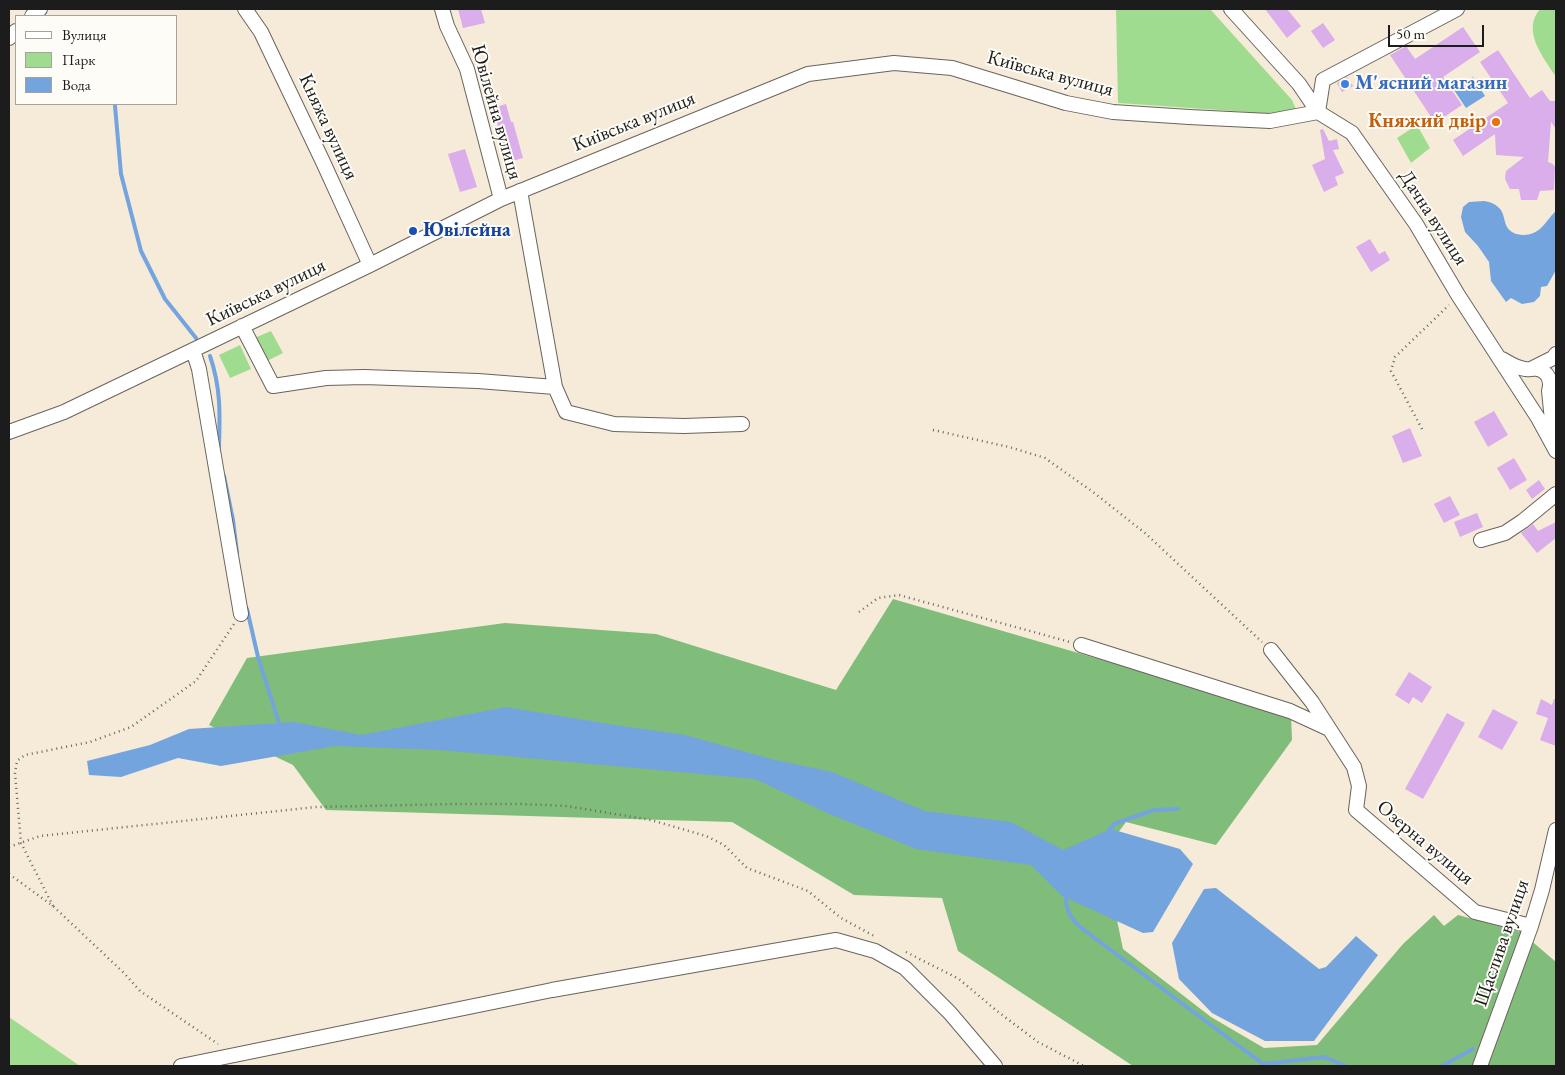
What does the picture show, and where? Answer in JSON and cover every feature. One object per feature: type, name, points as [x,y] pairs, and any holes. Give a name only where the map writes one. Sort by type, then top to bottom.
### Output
[{"type":"street","name":"Княжа вулиця","points":[[245,9],[261,32],[370,265]]},
{"type":"street","name":"Ювілейна вулиця","points":[[442,9],[447,26],[467,69],[500,198]]},
{"type":"street","points":[[1231,9],[1299,84],[1318,112]]},
{"type":"street","points":[[1318,112],[1323,80],[1457,9]]},
{"type":"street","name":"Київська вулиця","points":[[9,432],[64,412],[370,265],[500,198],[808,74],[894,63],[952,68],[1066,102],[1113,112],[1270,121],[1318,112]]},
{"type":"street","name":"Дачна вулиця","points":[[1318,112],[1352,133],[1416,224],[1458,295],[1501,359],[1555,448]]},
{"type":"street","points":[[520,191],[555,387],[566,412],[614,424],[684,426],[742,424]]},
{"type":"street","points":[[242,326],[273,386],[326,378],[364,377],[478,380],[555,387]]},
{"type":"street","points":[[193,350],[199,369],[241,614]]},
{"type":"street","points":[[1556,354],[1520,377],[1520,391],[1527,399],[1539,400],[1545,397],[1556,360]]},
{"type":"street","points":[[1501,359],[1517,368],[1539,369],[1545,373],[1549,385],[1555,448]]},
{"type":"street","points":[[1481,540],[1505,534],[1556,494]]},
{"type":"street","points":[[1081,645],[1290,711],[1330,729]]},
{"type":"street","name":"Озерна вулиця","points":[[1271,650],[1312,702],[1354,767],[1359,786],[1356,810],[1475,912],[1531,926]]},
{"type":"street","name":"Щаслива вулиця","points":[[1480,1066],[1531,926],[1542,890],[1556,830]]},
{"type":"street","points":[[181,1066],[552,990],[836,940],[875,951],[905,968],[950,1014],[995,1066]]},
{"type":"path","points":[[1422,429],[1391,372],[1395,358],[1458,295]]},
{"type":"path","points":[[933,430],[1009,447],[1045,458],[1145,533],[1271,650]]},
{"type":"path","points":[[858,612],[878,598],[899,595],[1081,645]]},
{"type":"path","points":[[53,906],[22,843],[15,773],[17,762],[25,755],[90,742],[131,727],[196,680],[241,614]]},
{"type":"path","points":[[9,847],[40,836],[316,807],[456,804],[567,806],[651,820],[706,836],[724,845],[747,868],[808,891],[841,918],[880,939]]},
{"type":"path","points":[[9,874],[53,906],[124,973],[140,991],[234,1055]]},
{"type":"path","points":[[904,951],[959,978],[997,1011],[1038,1042],[1084,1066]]},
{"type":"green space","points":[[1116,9],[1210,9],[1292,100],[1296,109],[1291,115],[1118,103]]},
{"type":"green space","points":[[1540,9],[1556,9],[1556,77],[1536,44],[1533,26],[1535,17]]},
{"type":"green space","points":[[1417,125],[1430,148],[1411,163],[1397,138]]},
{"type":"green space","points":[[271,331],[283,353],[265,362],[252,339]]},
{"type":"green space","points":[[240,345],[251,369],[230,378],[219,355]]},
{"type":"green space","points":[[893,599],[1291,715],[1292,740],[1216,845],[1126,822],[1103,853],[1123,949],[1211,1017],[1264,1048],[1317,1045],[1403,944],[1434,915],[1444,926],[1458,915],[1521,932],[1556,962],[1556,1066],[1133,1066],[958,951],[942,898],[854,895],[732,822],[326,810],[293,765],[209,725],[247,658],[505,623],[656,634],[836,690]]},
{"type":"green space","points":[[9,1017],[80,1066],[9,1066]]},
{"type":"water","points":[[1473,77],[1485,96],[1466,108],[1454,90]]},
{"type":"water","points":[[1484,201],[1499,208],[1508,229],[1520,235],[1537,231],[1556,211],[1556,270],[1547,286],[1541,287],[1540,296],[1534,302],[1522,304],[1511,298],[1506,302],[1491,281],[1489,262],[1465,232],[1461,217],[1463,207],[1469,202]]},
{"type":"water","points":[[506,707],[685,735],[771,759],[832,772],[925,811],[1011,822],[1063,850],[1111,829],[1180,849],[1193,864],[1153,932],[1143,933],[1062,896],[1031,865],[916,849],[827,813],[755,779],[440,750],[335,746],[221,766],[178,758],[121,777],[89,775],[87,761],[150,745],[189,729],[294,722],[361,735]]},
{"type":"water","points":[[1216,888],[1319,969],[1326,967],[1356,936],[1378,955],[1314,1041],[1265,1041],[1212,1013],[1179,979],[1172,943],[1204,889]]},
{"type":"building","points":[[458,9],[481,9],[485,23],[463,28]]},
{"type":"building","points":[[1265,9],[1287,9],[1301,26],[1287,38]]},
{"type":"building","points":[[1323,23],[1335,40],[1323,48],[1311,31]]},
{"type":"building","points":[[1463,27],[1480,52],[1443,77],[1462,105],[1435,123],[1390,55],[1406,46],[1415,59]]},
{"type":"building","name":"Княжий двір","points":[[1498,50],[1530,98],[1542,90],[1550,101],[1556,101],[1556,129],[1551,122],[1548,162],[1555,167],[1554,190],[1540,191],[1537,200],[1521,200],[1519,189],[1510,189],[1505,179],[1506,171],[1524,157],[1496,155],[1495,134],[1463,156],[1453,140],[1508,103],[1480,62]]},
{"type":"building","name":"М'ясний магазин","points":[[1347,77],[1353,86],[1342,92],[1337,83]]},
{"type":"building","points":[[506,104],[523,158],[505,163],[494,127],[498,126],[493,108]]},
{"type":"building","points":[[1323,129],[1329,141],[1337,139],[1339,149],[1333,150],[1344,173],[1335,177],[1338,185],[1324,192],[1312,165],[1325,159],[1320,130]]},
{"type":"building","points":[[465,149],[477,187],[460,192],[448,154]]},
{"type":"building","points":[[1370,239],[1379,254],[1385,251],[1390,260],[1371,272],[1356,247]]},
{"type":"building","points":[[1494,411],[1508,435],[1488,447],[1474,422]]},
{"type":"building","points":[[1410,428],[1422,456],[1403,463],[1392,436]]},
{"type":"building","points":[[1514,458],[1527,480],[1510,490],[1497,468]]},
{"type":"building","points":[[1539,480],[1545,489],[1532,499],[1526,490]]},
{"type":"building","points":[[1450,496],[1460,515],[1444,523],[1434,504]]},
{"type":"building","points":[[1477,513],[1483,527],[1460,537],[1454,522]]},
{"type":"building","points":[[1556,522],[1556,538],[1537,553],[1521,533],[1533,524],[1538,531]]},
{"type":"building","points":[[1409,672],[1432,687],[1422,703],[1413,697],[1409,704],[1395,695]]},
{"type":"building","points":[[1541,699],[1552,705],[1554,699],[1556,699],[1556,746],[1540,740],[1548,718],[1536,714]]},
{"type":"building","points":[[1493,709],[1518,722],[1502,750],[1478,737]]},
{"type":"building","points":[[1447,713],[1465,723],[1423,799],[1405,789]]},
{"type":"waterway","points":[[115,106],[121,174],[141,251],[165,299],[196,338]]},
{"type":"waterway","points":[[210,356],[218,390],[219,447]]},
{"type":"waterway","points":[[224,476],[233,520],[237,553]]},
{"type":"waterway","points":[[247,609],[258,657],[279,723]]},
{"type":"waterway","points":[[1107,833],[1114,824],[1154,810],[1178,809]]},
{"type":"waterway","points":[[1066,894],[1066,904],[1069,912],[1073,920],[1080,927],[1263,1064],[1324,1057],[1346,1066]]},
{"type":"waterway","points":[[1442,1066],[1473,1049]]},
{"type":"place","name":"М'ясний магазин","points":[[1345,84]]},
{"type":"place","name":"Княжий двір","points":[[1496,122]]},
{"type":"place","name":"Ювілейна","points":[[413,231]]}]
